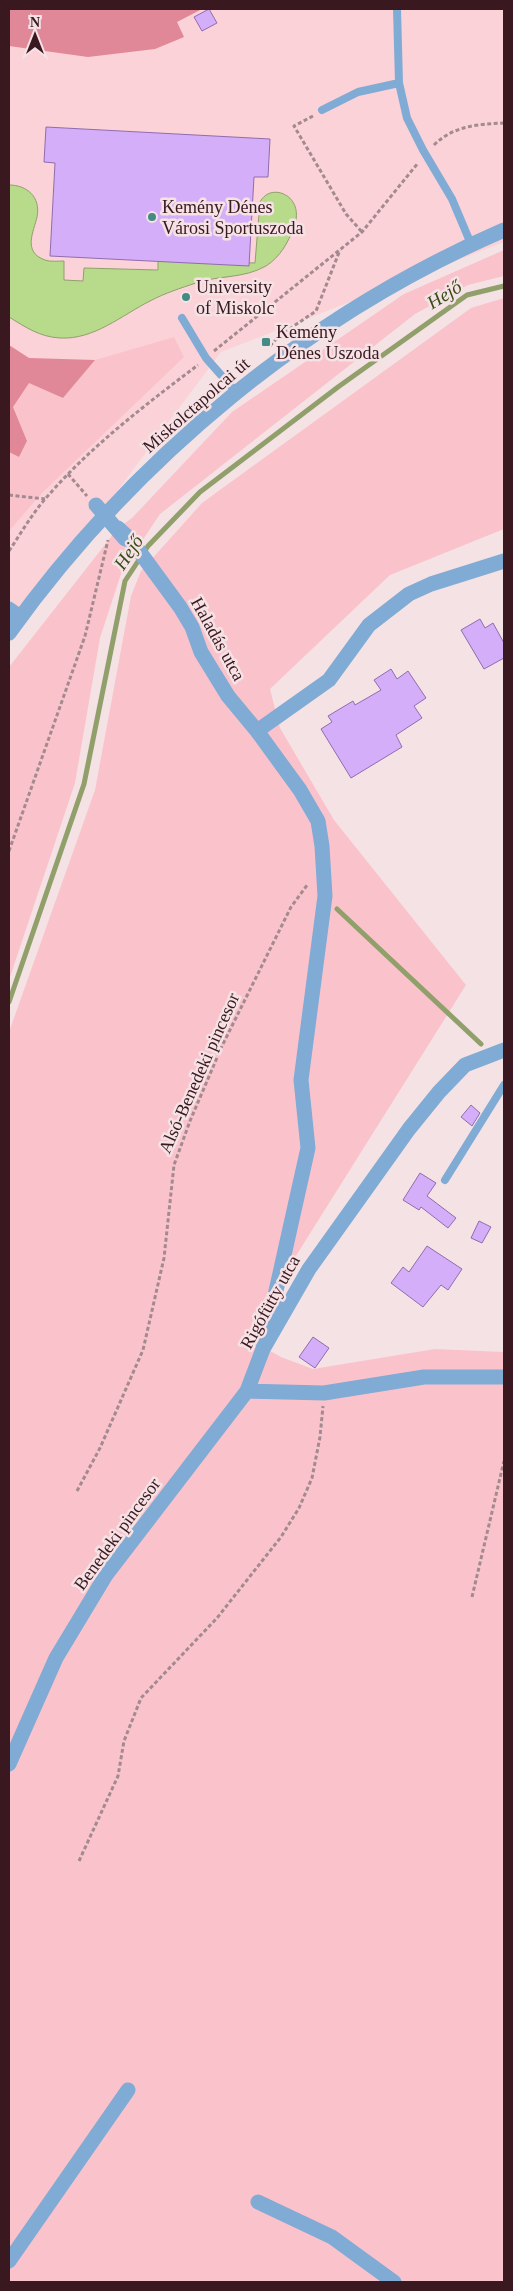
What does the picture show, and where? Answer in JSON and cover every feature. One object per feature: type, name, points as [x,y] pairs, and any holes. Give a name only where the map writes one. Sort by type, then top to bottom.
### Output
[{"type":"street","name":"Miskolctapolcai út","points":[[9,633],[14,613],[114,525],[176,446],[236,392],[304,341],[348,312],[409,276],[471,244],[504,230]]},
{"type":"street","name":"Haladás utca","points":[[114,525],[161,582]]},
{"type":"street","name":"Haladás utca","points":[[114,525],[161,582],[192,627],[201,652],[228,696],[258,731],[300,790],[318,820],[322,846],[325,896],[301,1080],[308,1148],[263,1350]]},
{"type":"street","points":[[258,731],[329,680],[368,625],[409,594],[431,584],[504,561]]},
{"type":"street","name":"Rigófütty utca","points":[[247,1391],[263,1350],[309,1268],[433,1099],[465,1065],[504,1050]]},
{"type":"street","points":[[247,1391],[324,1393],[424,1377],[504,1377]]},
{"type":"street","name":"Benedeki pincesor","points":[[9,1764],[56,1658],[106,1575],[247,1391]]},
{"type":"street","points":[[9,2261],[128,2090]]},
{"type":"street","points":[[258,2202],[332,2237],[394,2282]]},
{"type":"lane","points":[[397,9],[399,83],[406,118],[452,198],[471,244]]},
{"type":"lane","points":[[322,110],[358,92],[399,83]]},
{"type":"lane","points":[[182,318],[206,358],[236,392]]},
{"type":"lane","points":[[445,1180],[504,1085]]},
{"type":"path","points":[[322,110],[294,126],[346,214],[362,232]]},
{"type":"path","points":[[9,551],[45,499],[68,474],[138,410],[206,358],[362,232],[425,154],[440,139],[461,127],[504,123]]},
{"type":"path","points":[[266,350],[279,336],[316,311],[340,249]]},
{"type":"path","points":[[9,496],[45,499]]},
{"type":"path","points":[[9,852],[85,636],[108,538],[114,525]]},
{"type":"path","name":"Alsó-Benedeki pincesor","points":[[77,1491],[100,1448],[143,1350],[164,1258],[174,1165],[190,1121],[226,1038],[291,908],[307,886],[310,878]]},
{"type":"path","points":[[79,1861],[118,1776],[124,1741],[141,1698],[217,1618],[281,1537],[299,1508],[312,1478],[320,1437],[324,1393]]},
{"type":"path","points":[[472,1597],[504,1461]]},
{"type":"shaded area","name":"University of Miskolc","points":[[9,9],[504,9],[504,242],[221,352],[9,636]]},
{"type":"shaded area","points":[[9,9],[202,9],[177,22],[184,37],[155,49],[88,57],[9,46]]},
{"type":"shaded area","points":[[9,185],[22,187],[35,198],[38,210],[31,241],[32,247],[38,256],[45,260],[64,261],[64,280],[83,281],[84,268],[158,270],[158,260],[255,263],[260,202],[265,196],[272,193],[286,195],[295,207],[296,216],[294,227],[286,244],[279,254],[266,266],[249,273],[205,281],[173,291],[150,301],[96,331],[72,338],[60,338],[46,336],[33,331],[9,317]]},
{"type":"shaded area","points":[[504,250],[504,276],[468,285],[415,314],[160,514],[122,571],[100,638],[75,783],[9,980],[9,667],[118,528],[132,518],[232,412],[404,294]]},
{"type":"shaded area","points":[[504,298],[504,529],[390,575],[270,689],[280,728],[334,820],[466,985],[245,1337],[281,1357],[313,1369],[435,1349],[504,1352],[504,2282],[9,2282],[9,1032],[95,790],[131,596],[141,571],[202,503],[471,308]]},
{"type":"shaded area","points":[[174,337],[184,357],[42,493],[9,531],[9,452],[19,457],[27,441],[13,407],[29,382],[63,398],[95,360]]},
{"type":"shaded area","points":[[9,345],[29,358],[95,360],[63,398],[29,383],[13,407],[27,441],[19,457],[9,452]]},
{"type":"building","points":[[209,9],[217,23],[202,31],[194,17]]},
{"type":"building","name":"Kemény Dénes Városi Sportuszoda","points":[[46,127],[270,139],[268,177],[254,177],[249,266],[50,256],[55,163],[44,162]]},
{"type":"building","points":[[480,619],[485,628],[493,623],[504,643],[504,658],[484,669],[461,630]]},
{"type":"building","points":[[391,669],[397,679],[408,671],[426,698],[414,706],[422,718],[396,735],[402,747],[351,778],[321,729],[332,722],[328,716],[353,701],[355,705],[381,690],[374,680]]},
{"type":"building","points":[[471,1105],[480,1113],[472,1126],[461,1117]]},
{"type":"building","points":[[420,1173],[436,1183],[427,1196],[456,1218],[448,1228],[421,1207],[419,1210],[403,1200]]},
{"type":"building","points":[[479,1221],[491,1227],[482,1243],[471,1238]]},
{"type":"building","points":[[427,1246],[462,1269],[448,1290],[441,1285],[423,1307],[391,1283],[403,1267],[409,1272]]},
{"type":"building","points":[[313,1337],[329,1348],[315,1368],[299,1357]]},
{"type":"waterway","name":"Hejő","points":[[9,1002],[84,784],[125,581],[148,546],[200,492],[338,387],[467,295],[504,286]]},
{"type":"waterway","points":[[337,909],[481,1044]]},
{"type":"place","name":"Kemény Dénes Városi Sportuszoda","points":[[152,217]]},
{"type":"place","name":"University of Miskolc","points":[[186,297]]},
{"type":"place","name":"Kemény Dénes Uszoda","points":[[266,342]]}]
